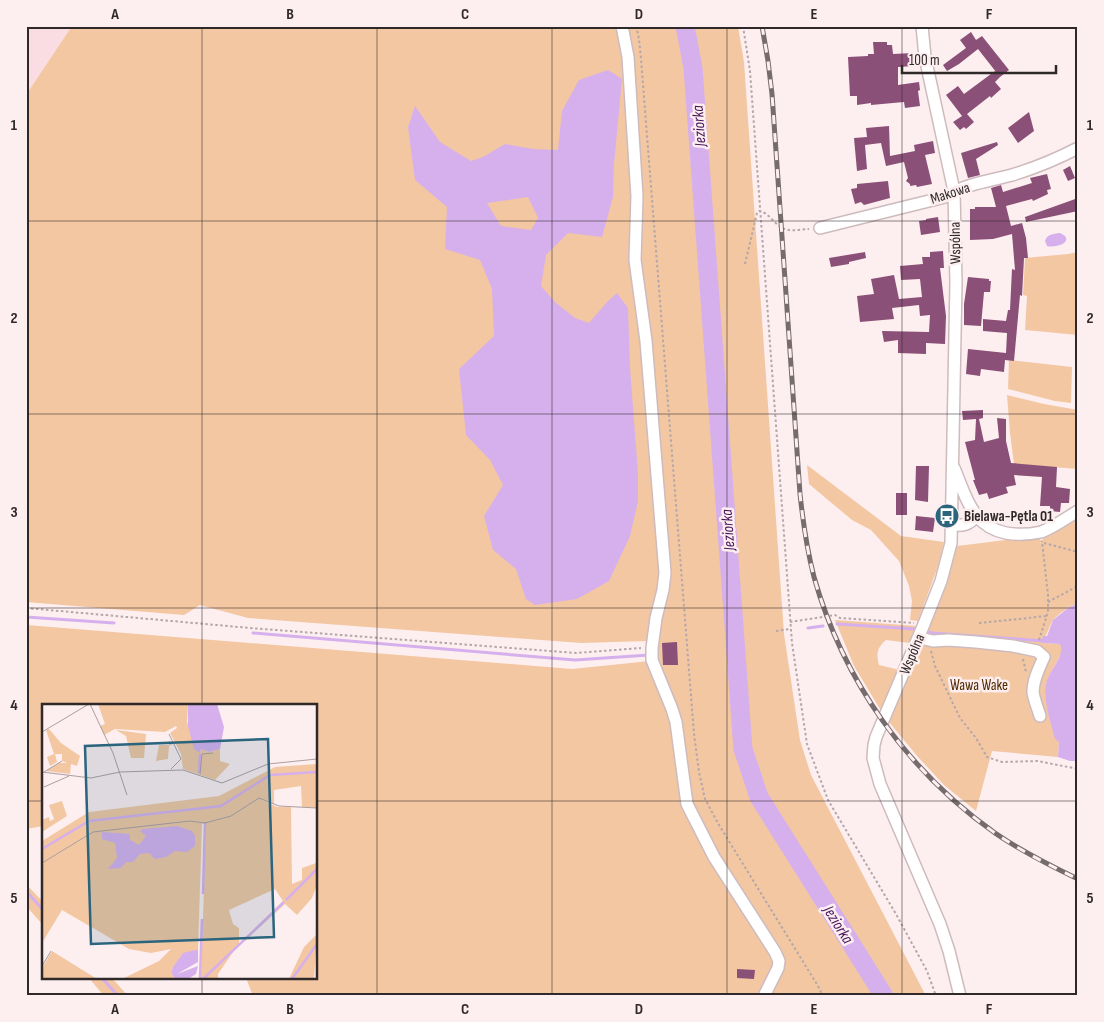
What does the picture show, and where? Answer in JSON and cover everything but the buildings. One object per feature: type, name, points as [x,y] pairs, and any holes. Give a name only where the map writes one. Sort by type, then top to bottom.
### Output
[{"type":"street","points":[[622,26],[628,57],[637,196],[636,260],[646,342],[665,573],[652,650],[676,722],[687,804],[714,857],[775,952],[779,962],[778,968],[764,996]]},
{"type":"street","name":"Wspólna","points":[[922,26],[925,57],[954,191],[956,282],[951,543],[941,581],[876,737],[873,758],[880,784],[940,924],[960,996]]},
{"type":"street","name":"Makowa","points":[[820,228],[945,197],[954,191],[1015,174],[1078,148]]},
{"type":"street","name":"Wspólna","points":[[952,462],[968,502],[977,516],[991,528],[1001,533],[1012,535],[1041,532],[1078,511]]},
{"type":"street","points":[[952,525],[963,526],[977,516]]},
{"type":"street","points":[[926,640],[976,642],[1037,651],[1044,657],[1037,673],[1033,694],[1040,716]]},
{"type":"path","points":[[636,26],[640,39],[693,725],[699,772],[705,799],[718,825],[823,996]]},
{"type":"path","points":[[743,26],[750,71],[790,629],[807,744],[828,800],[896,914],[926,971],[936,996]]},
{"type":"path","points":[[760,210],[777,224],[788,230],[820,228]]},
{"type":"path","points":[[745,264],[760,210]]},
{"type":"path","points":[[1039,644],[1040,634],[1048,612],[1042,542],[1078,552]]},
{"type":"path","points":[[1048,602],[1078,586]]},
{"type":"path","points":[[26,608],[250,628],[576,653],[642,647],[652,650]]},
{"type":"path","points":[[790,622],[835,615],[840,618],[924,624]]},
{"type":"path","points":[[979,623],[1047,616]]},
{"type":"path","points":[[776,631],[790,629]]},
{"type":"path","points":[[926,640],[960,718],[976,738],[987,758],[1002,762],[1038,761],[1078,769]]},
{"type":"shaded area","points":[[26,26],[72,26],[26,95]]},
{"type":"shaded area","points":[[608,70],[622,79],[614,164],[613,197],[602,237],[568,233],[546,255],[541,286],[556,303],[575,318],[589,323],[617,293],[628,308],[638,501],[630,536],[609,581],[577,599],[535,605],[526,599],[516,569],[493,550],[484,516],[503,485],[490,460],[466,435],[459,369],[494,336],[492,289],[480,260],[445,249],[447,207],[415,180],[408,127],[415,106],[440,142],[471,161],[483,157],[505,144],[533,149],[558,150],[562,111],[579,80]],"holes":[[[528,197],[538,218],[531,230],[501,226],[487,203]]]},
{"type":"shaded area","points":[[1060,233],[1066,238],[1064,243],[1051,247],[1047,246],[1045,241],[1047,237]]},
{"type":"shaded area","points":[[1078,603],[1078,761],[1070,761],[1058,757],[1059,742],[1055,739],[1045,690],[1047,679],[1061,653],[1060,644],[1041,643],[1043,636],[1047,636],[1053,620]]},
{"type":"green space","points":[[72,26],[738,26],[744,62],[784,634],[800,740],[811,775],[926,996],[253,996],[247,980],[318,980],[318,704],[42,704],[42,826],[26,829],[26,625],[572,669],[650,661],[648,641],[581,643],[248,618],[200,605],[184,615],[26,602],[26,95]]},
{"type":"green space","points":[[1078,252],[1078,335],[1025,330],[1027,296],[1023,295],[1025,258]]},
{"type":"green space","points":[[1009,360],[1072,367],[1071,403],[1055,401],[1008,389]]},
{"type":"green space","points":[[1007,395],[1078,410],[1078,469],[1014,464]]},
{"type":"green space","points":[[807,465],[901,536],[944,542],[938,566],[918,621],[910,620],[912,601],[909,586],[899,561],[871,530],[852,520],[809,484]]},
{"type":"green space","name":"Wawa Wake","points":[[1078,514],[1078,603],[1064,610],[1053,620],[1041,643],[1060,644],[1062,647],[1061,654],[1046,684],[1059,742],[1058,757],[992,751],[976,811],[944,785],[889,722],[922,646],[957,546],[1039,536],[1040,540],[1043,540],[1043,535]]},
{"type":"green space","points":[[835,620],[917,626],[910,643],[886,640],[879,648],[879,665],[900,670],[883,714],[854,666]]},
{"type":"green space","points":[[26,884],[42,901],[42,924],[26,906]]},
{"type":"green space","points":[[91,980],[114,980],[128,996],[104,996]]},
{"type":"waterway","name":"Jeziorka","points":[[685,26],[693,68],[743,749],[759,797],[884,996]]},
{"type":"waterway","points":[[26,617],[114,623]]},
{"type":"waterway","points":[[837,624],[915,629]]},
{"type":"waterway","points":[[808,628],[823,626]]},
{"type":"waterway","points":[[928,632],[1045,641]]},
{"type":"waterway","points":[[253,633],[575,660],[649,655]]},
{"type":"waterway","points":[[26,891],[42,909]]},
{"type":"waterway","points":[[104,980],[118,996]]},
{"type":"railway","points":[[762,26],[772,94],[800,494],[814,577],[826,615],[842,652],[882,720],[907,752],[934,781],[963,808],[995,833],[1025,852],[1078,879]]},
{"type":"place","name":"Bielawa-Pętla 01","points":[[947,516]]}]
